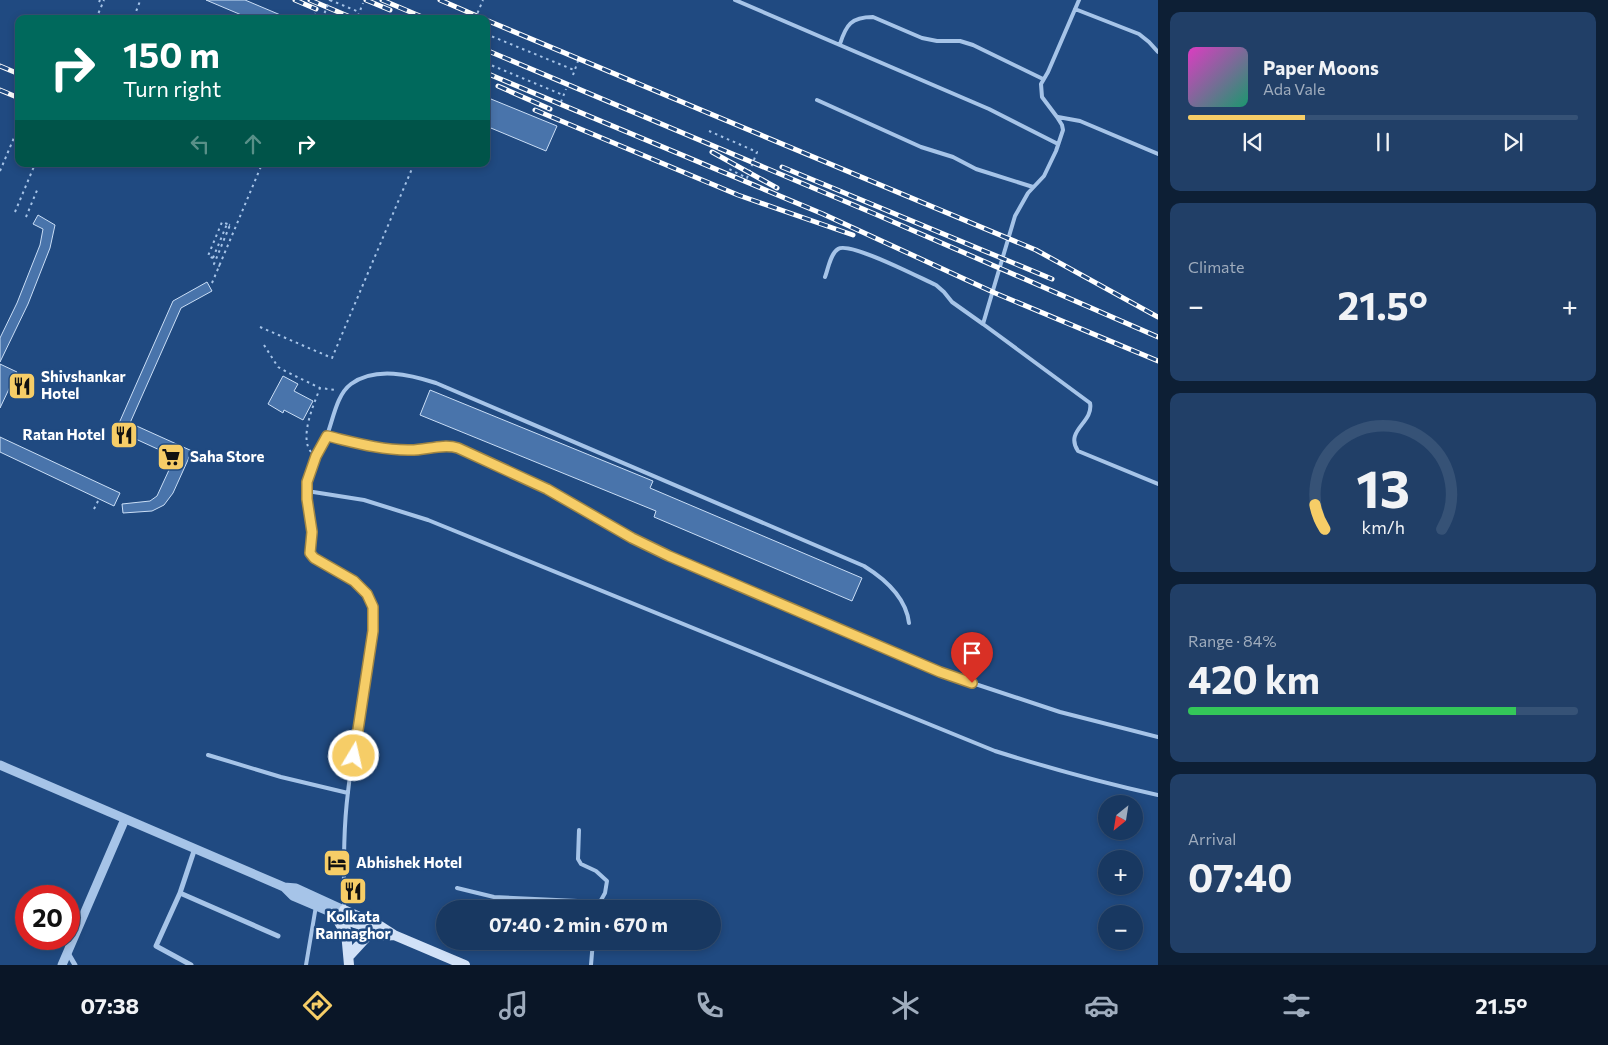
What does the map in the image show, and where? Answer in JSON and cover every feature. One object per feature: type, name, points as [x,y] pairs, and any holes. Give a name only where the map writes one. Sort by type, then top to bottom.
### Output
[{"type":"main road","points":[[341,914],[372,931],[385,936],[394,935]]},
{"type":"main road","points":[[341,914],[380,926],[394,935],[465,965]]},
{"type":"main road","points":[[341,914],[347,936],[350,960]]},
{"type":"main road","points":[[350,960],[372,931]]},
{"type":"street","points":[[0,765],[284,887],[296,888],[341,914]]},
{"type":"street","points":[[62,965],[125,818]]},
{"type":"street","points":[[191,965],[156,946],[180,893],[195,848]]},
{"type":"street","points":[[284,887],[293,896],[341,914]]},
{"type":"street","points":[[180,893],[278,936]]},
{"type":"street","points":[[68,952],[75,965]]},
{"type":"lane","points":[[735,0],[989,108],[1058,144]]},
{"type":"lane","points":[[983,324],[1015,216],[1022,201],[1044,176],[1063,130],[1057,116],[1042,97],[1041,84],[1079,0]]},
{"type":"lane","points":[[1075,9],[1139,34],[1158,52]]},
{"type":"lane","points":[[840,44],[847,27],[852,21],[873,17],[922,38],[973,45],[1044,79]]},
{"type":"lane","points":[[817,100],[921,147],[952,157],[976,169],[1033,188]]},
{"type":"lane","points":[[1057,116],[1080,121],[1158,154]]},
{"type":"lane","points":[[825,277],[833,254],[838,249],[846,247],[863,252],[936,285],[952,302],[1090,404],[1089,413],[1074,438],[1074,444],[1078,451],[1158,484]]},
{"type":"lane","points":[[341,914],[348,792],[373,631],[373,607],[367,594],[354,581],[312,556],[310,548],[312,532],[307,482],[343,393],[352,383],[377,375],[399,374],[414,376],[436,383],[864,566],[879,576],[897,595],[909,617],[910,623]]},
{"type":"lane","points":[[327,436],[379,448],[422,450],[447,445],[458,448],[547,489],[632,538],[669,556],[940,672],[1060,712],[1158,737]]},
{"type":"lane","points":[[307,491],[364,500],[428,520],[995,751],[1110,785],[1158,795]]},
{"type":"lane","points":[[208,755],[281,777],[348,792]]},
{"type":"lane","points":[[579,830],[578,859],[581,864],[596,871],[606,881],[604,893],[600,900]]},
{"type":"lane","points":[[457,888],[494,897],[557,900]]},
{"type":"lane","points":[[306,965],[316,906]]},
{"type":"lane","points":[[591,965],[592,950]]},
{"type":"path","points":[[98,15],[104,0]]},
{"type":"path","points":[[324,15],[330,0],[359,12]]},
{"type":"path","points":[[478,15],[484,0]]},
{"type":"path","points":[[135,15],[140,1]]},
{"type":"path","points":[[358,15],[363,3]]},
{"type":"path","points":[[490,36],[574,70]]},
{"type":"path","points":[[572,75],[578,61]]},
{"type":"path","points":[[490,65],[564,96]]},
{"type":"path","points":[[561,102],[566,89]]},
{"type":"path","points":[[708,131],[757,152],[747,178],[727,168]]},
{"type":"path","points":[[0,171],[15,135]]},
{"type":"path","points":[[15,212],[34,167]]},
{"type":"path","points":[[212,284],[261,167]]},
{"type":"path","points":[[260,326],[332,358],[413,167]]},
{"type":"path","points":[[26,217],[38,188]]},
{"type":"path","points":[[220,266],[214,264],[215,261],[230,225],[222,222],[208,256],[213,258],[227,224],[235,228]]},
{"type":"path","points":[[264,345],[278,367],[320,388],[334,389],[343,393]]},
{"type":"path","points":[[316,456],[306,442],[306,433],[320,388]]},
{"type":"path","points":[[94,509],[98,501]]},
{"type":"building","points":[[206,0],[245,0],[281,15],[242,15]]},
{"type":"building","points":[[490,99],[557,126],[546,151],[490,128]]},
{"type":"building","points":[[38,215],[55,225],[50,248],[28,304],[0,362],[0,338],[17,303],[40,245],[43,229],[33,224]]},
{"type":"building","points":[[207,282],[212,291],[181,308],[130,423],[192,451],[173,493],[164,505],[152,511],[123,513],[122,504],[150,501],[157,496],[175,457],[116,430],[173,301]]},
{"type":"building","points":[[0,364],[17,372],[0,408]]},
{"type":"building","points":[[283,376],[298,384],[294,391],[313,401],[303,420],[284,410],[283,413],[268,404]]},
{"type":"building","points":[[430,390],[653,481],[650,488],[862,578],[852,601],[654,517],[656,511],[420,415]]},
{"type":"building","points":[[0,437],[120,493],[114,506],[0,452]]},
{"type":"railway","points":[[295,0],[316,9]]},
{"type":"railway","points":[[310,0],[346,15]]},
{"type":"railway","points":[[366,0],[390,10]]},
{"type":"railway","points":[[382,0],[418,15]]},
{"type":"railway","points":[[440,0],[475,15]]},
{"type":"railway","points":[[490,22],[1036,250],[1158,317]]},
{"type":"railway","points":[[490,52],[875,214],[1158,337]]},
{"type":"railway","points":[[0,66],[15,72]]},
{"type":"railway","points":[[490,75],[823,214],[995,293],[1158,361]]},
{"type":"railway","points":[[498,86],[550,109]]},
{"type":"railway","points":[[0,90],[15,96]]},
{"type":"railway","points":[[535,110],[738,195],[853,235]]},
{"type":"railway","points":[[712,152],[777,188]]},
{"type":"railway","points":[[782,167],[1052,279]]},
{"type":"place","name":"Shivshankar Hotel","points":[[22,386]]},
{"type":"place","name":"Ratan Hotel","points":[[124,435]]},
{"type":"place","name":"Saha Store","points":[[171,457]]},
{"type":"place","name":"Abhishek Hotel","points":[[337,863]]},
{"type":"place","name":"Kolkata Rannaghor","points":[[353,891]]},
{"type":"route","points":[[354,756],[371,649],[374,614],[371,601],[362,588],[346,575],[314,558],[310,553],[312,532],[307,499],[307,482],[316,456],[327,436],[379,448],[422,450],[447,445],[458,448],[547,489],[602,522],[669,556],[824,624],[940,672],[972,683]]}]
